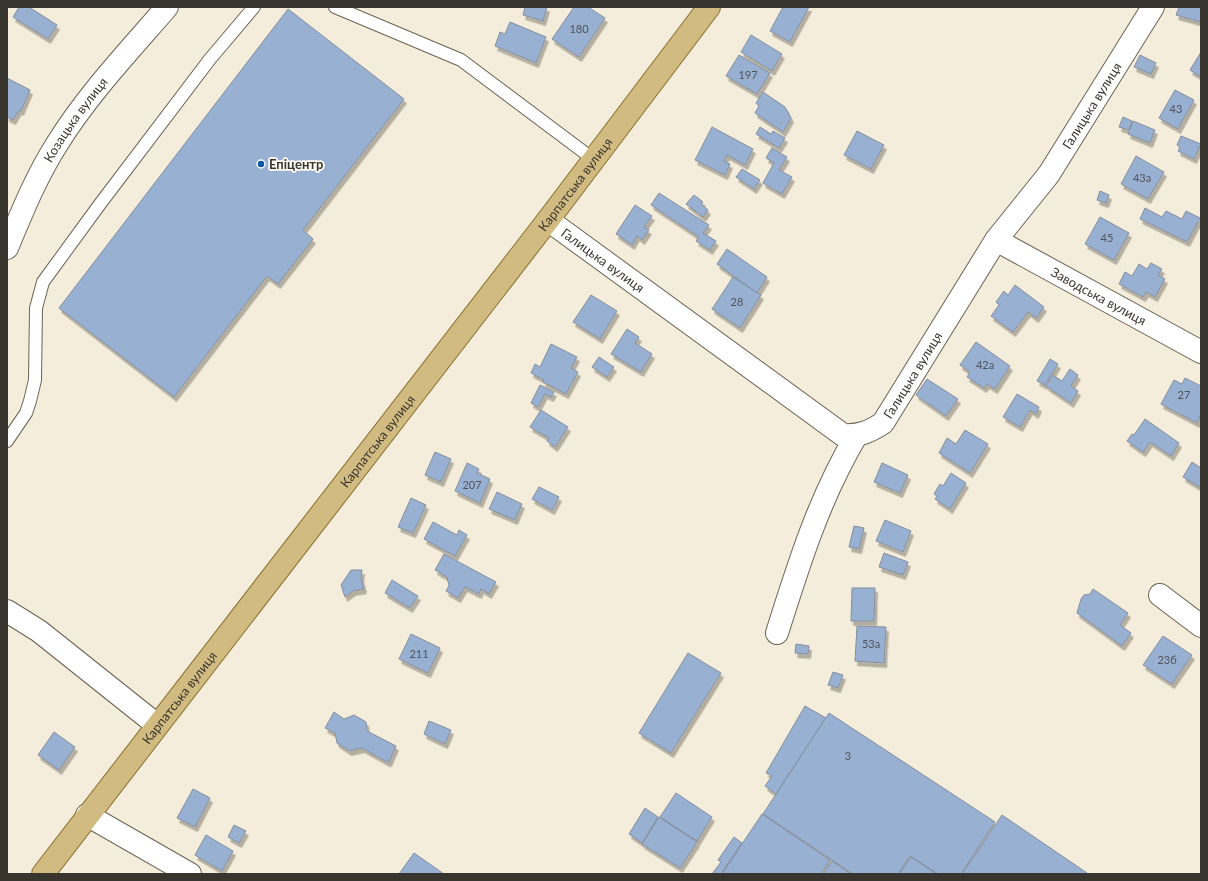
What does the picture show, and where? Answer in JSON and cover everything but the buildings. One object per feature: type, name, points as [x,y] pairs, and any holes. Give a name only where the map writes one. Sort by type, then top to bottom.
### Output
[{"type":"main road","name":"Карпатська вулиця","points":[[43,874],[87,815],[548,220],[709,7]]},
{"type":"street","name":"Козацька вулиця","points":[[7,248],[31,191],[58,143],[101,84],[167,7]]},
{"type":"street","name":"Галицька вулиця","points":[[548,220],[844,435],[856,436],[869,432],[883,423],[996,240],[1049,174],[1153,7]]},
{"type":"street","name":"Заводська вулиця","points":[[996,240],[1201,352]]},
{"type":"street","points":[[777,633],[819,509],[838,466],[856,436]]},
{"type":"street","points":[[1160,595],[1201,626]]},
{"type":"street","points":[[7,611],[38,631],[157,725]]},
{"type":"street","points":[[87,815],[190,874]]},
{"type":"lane","points":[[7,441],[26,413],[34,387],[36,308],[43,282],[210,59],[254,7]]},
{"type":"lane","points":[[335,7],[461,60],[593,159]]},
{"type":"place","name":"Епіцентр","points":[[261,164]]}]
